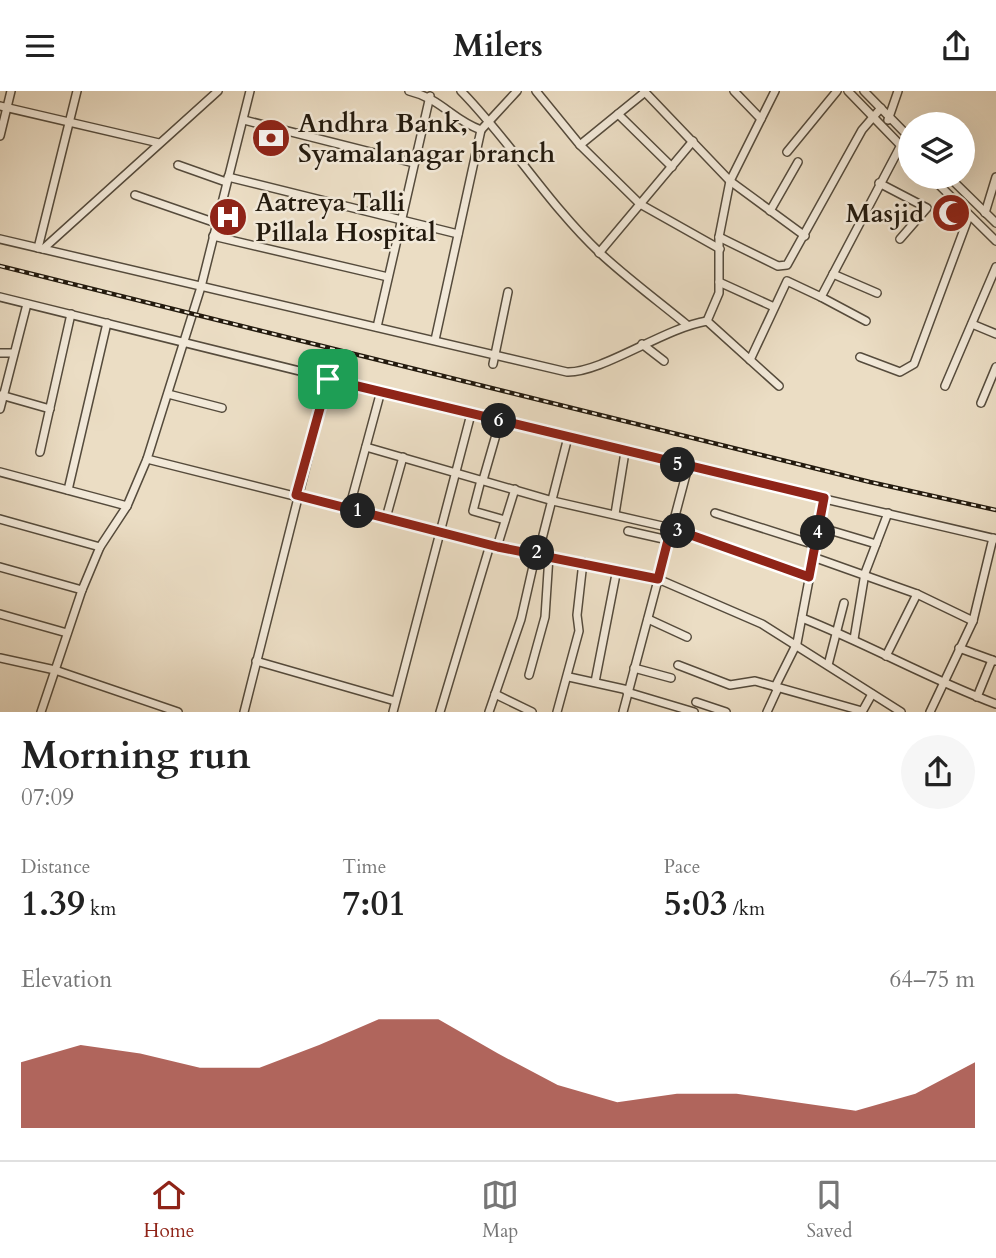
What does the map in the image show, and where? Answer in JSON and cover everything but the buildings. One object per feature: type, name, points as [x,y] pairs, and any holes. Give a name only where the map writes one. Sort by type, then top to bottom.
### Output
[{"type":"street","points":[[0,136],[3,107],[10,91]]},
{"type":"street","points":[[41,249],[77,91]]},
{"type":"street","points":[[41,249],[218,91]]},
{"type":"street","points":[[41,712],[82,590],[100,547],[127,506],[147,459],[201,287],[250,91]]},
{"type":"street","points":[[409,91],[430,96],[466,125],[481,130]]},
{"type":"street","points":[[461,91],[490,121],[536,182],[600,253],[686,324]]},
{"type":"street","points":[[435,340],[481,130],[517,91]]},
{"type":"street","points":[[536,91],[580,145],[640,204],[720,249]]},
{"type":"street","points":[[580,145],[644,91],[730,181],[805,236]]},
{"type":"street","points":[[734,91],[761,119]]},
{"type":"street","points":[[707,321],[719,293],[719,237],[730,181],[775,91]]},
{"type":"street","points":[[786,152],[837,91]]},
{"type":"street","points":[[848,91],[898,142]]},
{"type":"street","points":[[864,91],[898,126]]},
{"type":"street","points":[[882,126],[890,118],[898,91]]},
{"type":"street","points":[[377,327],[430,96]]},
{"type":"street","points":[[3,107],[159,143]]},
{"type":"street","points":[[719,237],[783,267],[805,236],[862,130],[881,108]]},
{"type":"street","points":[[618,114],[672,167]]},
{"type":"street","points":[[244,120],[414,163]]},
{"type":"street","points":[[600,253],[694,141]]},
{"type":"street","points":[[821,297],[898,150]]},
{"type":"street","points":[[770,212],[798,162]]},
{"type":"street","points":[[178,165],[458,234]]},
{"type":"street","points":[[985,213],[996,177]]},
{"type":"street","points":[[879,183],[927,208],[900,239]]},
{"type":"street","points":[[943,189],[996,241]]},
{"type":"street","points":[[961,189],[996,223]]},
{"type":"street","points":[[135,195],[216,223]]},
{"type":"street","points":[[860,357],[900,372],[914,364],[969,216]]},
{"type":"street","points":[[213,236],[388,277]]},
{"type":"street","points":[[0,239],[576,372],[686,324],[707,321]]},
{"type":"street","points":[[945,386],[996,267]]},
{"type":"street","points":[[832,274],[877,293]]},
{"type":"street","points":[[750,360],[787,281],[866,321]]},
{"type":"street","points":[[719,282],[774,307]]},
{"type":"street","points":[[493,364],[508,292]]},
{"type":"street","points":[[0,297],[625,452],[995,538],[973,621],[930,712]]},
{"type":"street","points":[[0,409],[27,304]]},
{"type":"street","points":[[40,452],[71,314]]},
{"type":"street","points":[[707,321],[779,386]]},
{"type":"street","points":[[68,490],[107,323]]},
{"type":"street","points":[[972,324],[996,334]]},
{"type":"street","points":[[642,344],[664,361]]},
{"type":"street","points":[[0,353],[13,353]]},
{"type":"street","points":[[981,403],[996,367]]},
{"type":"street","points":[[245,712],[296,495],[328,379]]},
{"type":"street","points":[[349,509],[381,391]]},
{"type":"street","points":[[168,394],[222,408]]},
{"type":"street","points":[[2,396],[50,409]]},
{"type":"street","points":[[393,712],[471,414]]},
{"type":"street","points":[[500,421],[473,511],[505,520]]},
{"type":"street","points":[[542,540],[568,437]]},
{"type":"street","points":[[366,447],[553,501],[671,528],[809,577]]},
{"type":"street","points":[[615,514],[625,452]]},
{"type":"street","points":[[386,518],[403,457]]},
{"type":"street","points":[[147,459],[494,546],[658,579],[762,624],[797,643],[901,712]]},
{"type":"street","points":[[623,712],[688,467]]},
{"type":"street","points":[[0,472],[127,506]]},
{"type":"street","points":[[440,712],[515,489]]},
{"type":"street","points":[[767,712],[797,643],[824,498]]},
{"type":"street","points":[[715,513],[815,545]]},
{"type":"street","points":[[854,639],[865,573],[888,513]]},
{"type":"street","points":[[0,519],[100,547]]},
{"type":"street","points":[[819,527],[876,544]]},
{"type":"street","points":[[628,531],[668,540]]},
{"type":"street","points":[[489,712],[521,618],[536,553]]},
{"type":"street","points":[[529,675],[545,617],[550,556]]},
{"type":"street","points":[[813,557],[865,573],[973,621]]},
{"type":"street","points":[[556,712],[569,677],[579,631],[577,615],[583,562]]},
{"type":"street","points":[[0,568],[82,590]]},
{"type":"street","points":[[595,683],[617,569]]},
{"type":"street","points":[[886,656],[917,594]]},
{"type":"street","points":[[828,665],[839,632],[844,603]]},
{"type":"street","points":[[0,614],[67,633]]},
{"type":"street","points":[[802,618],[854,639],[943,685],[996,704]]},
{"type":"street","points":[[648,619],[687,636]]},
{"type":"street","points":[[959,648],[994,661],[976,697]]},
{"type":"street","points":[[0,658],[55,670],[178,712]]},
{"type":"street","points":[[256,661],[396,701]]},
{"type":"street","points":[[678,664],[730,685],[755,681],[862,712],[872,694]]},
{"type":"street","points":[[634,668],[671,678]]},
{"type":"street","points":[[569,677],[628,691],[694,712]]},
{"type":"street","points":[[495,694],[532,712]]},
{"type":"street","points":[[696,702],[726,712]]},
{"type":"railway","points":[[0,266],[870,482],[996,510]]},
{"type":"place","name":"Andhra Bank, Syamalanagar branch","points":[[271,138]]},
{"type":"place","name":"Masjid","points":[[951,213]]},
{"type":"place","name":"Aatreya Talli Pillala Hospital","points":[[228,217]]},
{"type":"route","points":[[328,379],[824,498],[809,577],[671,528],[658,579],[498,547],[296,495],[328,379]]}]
